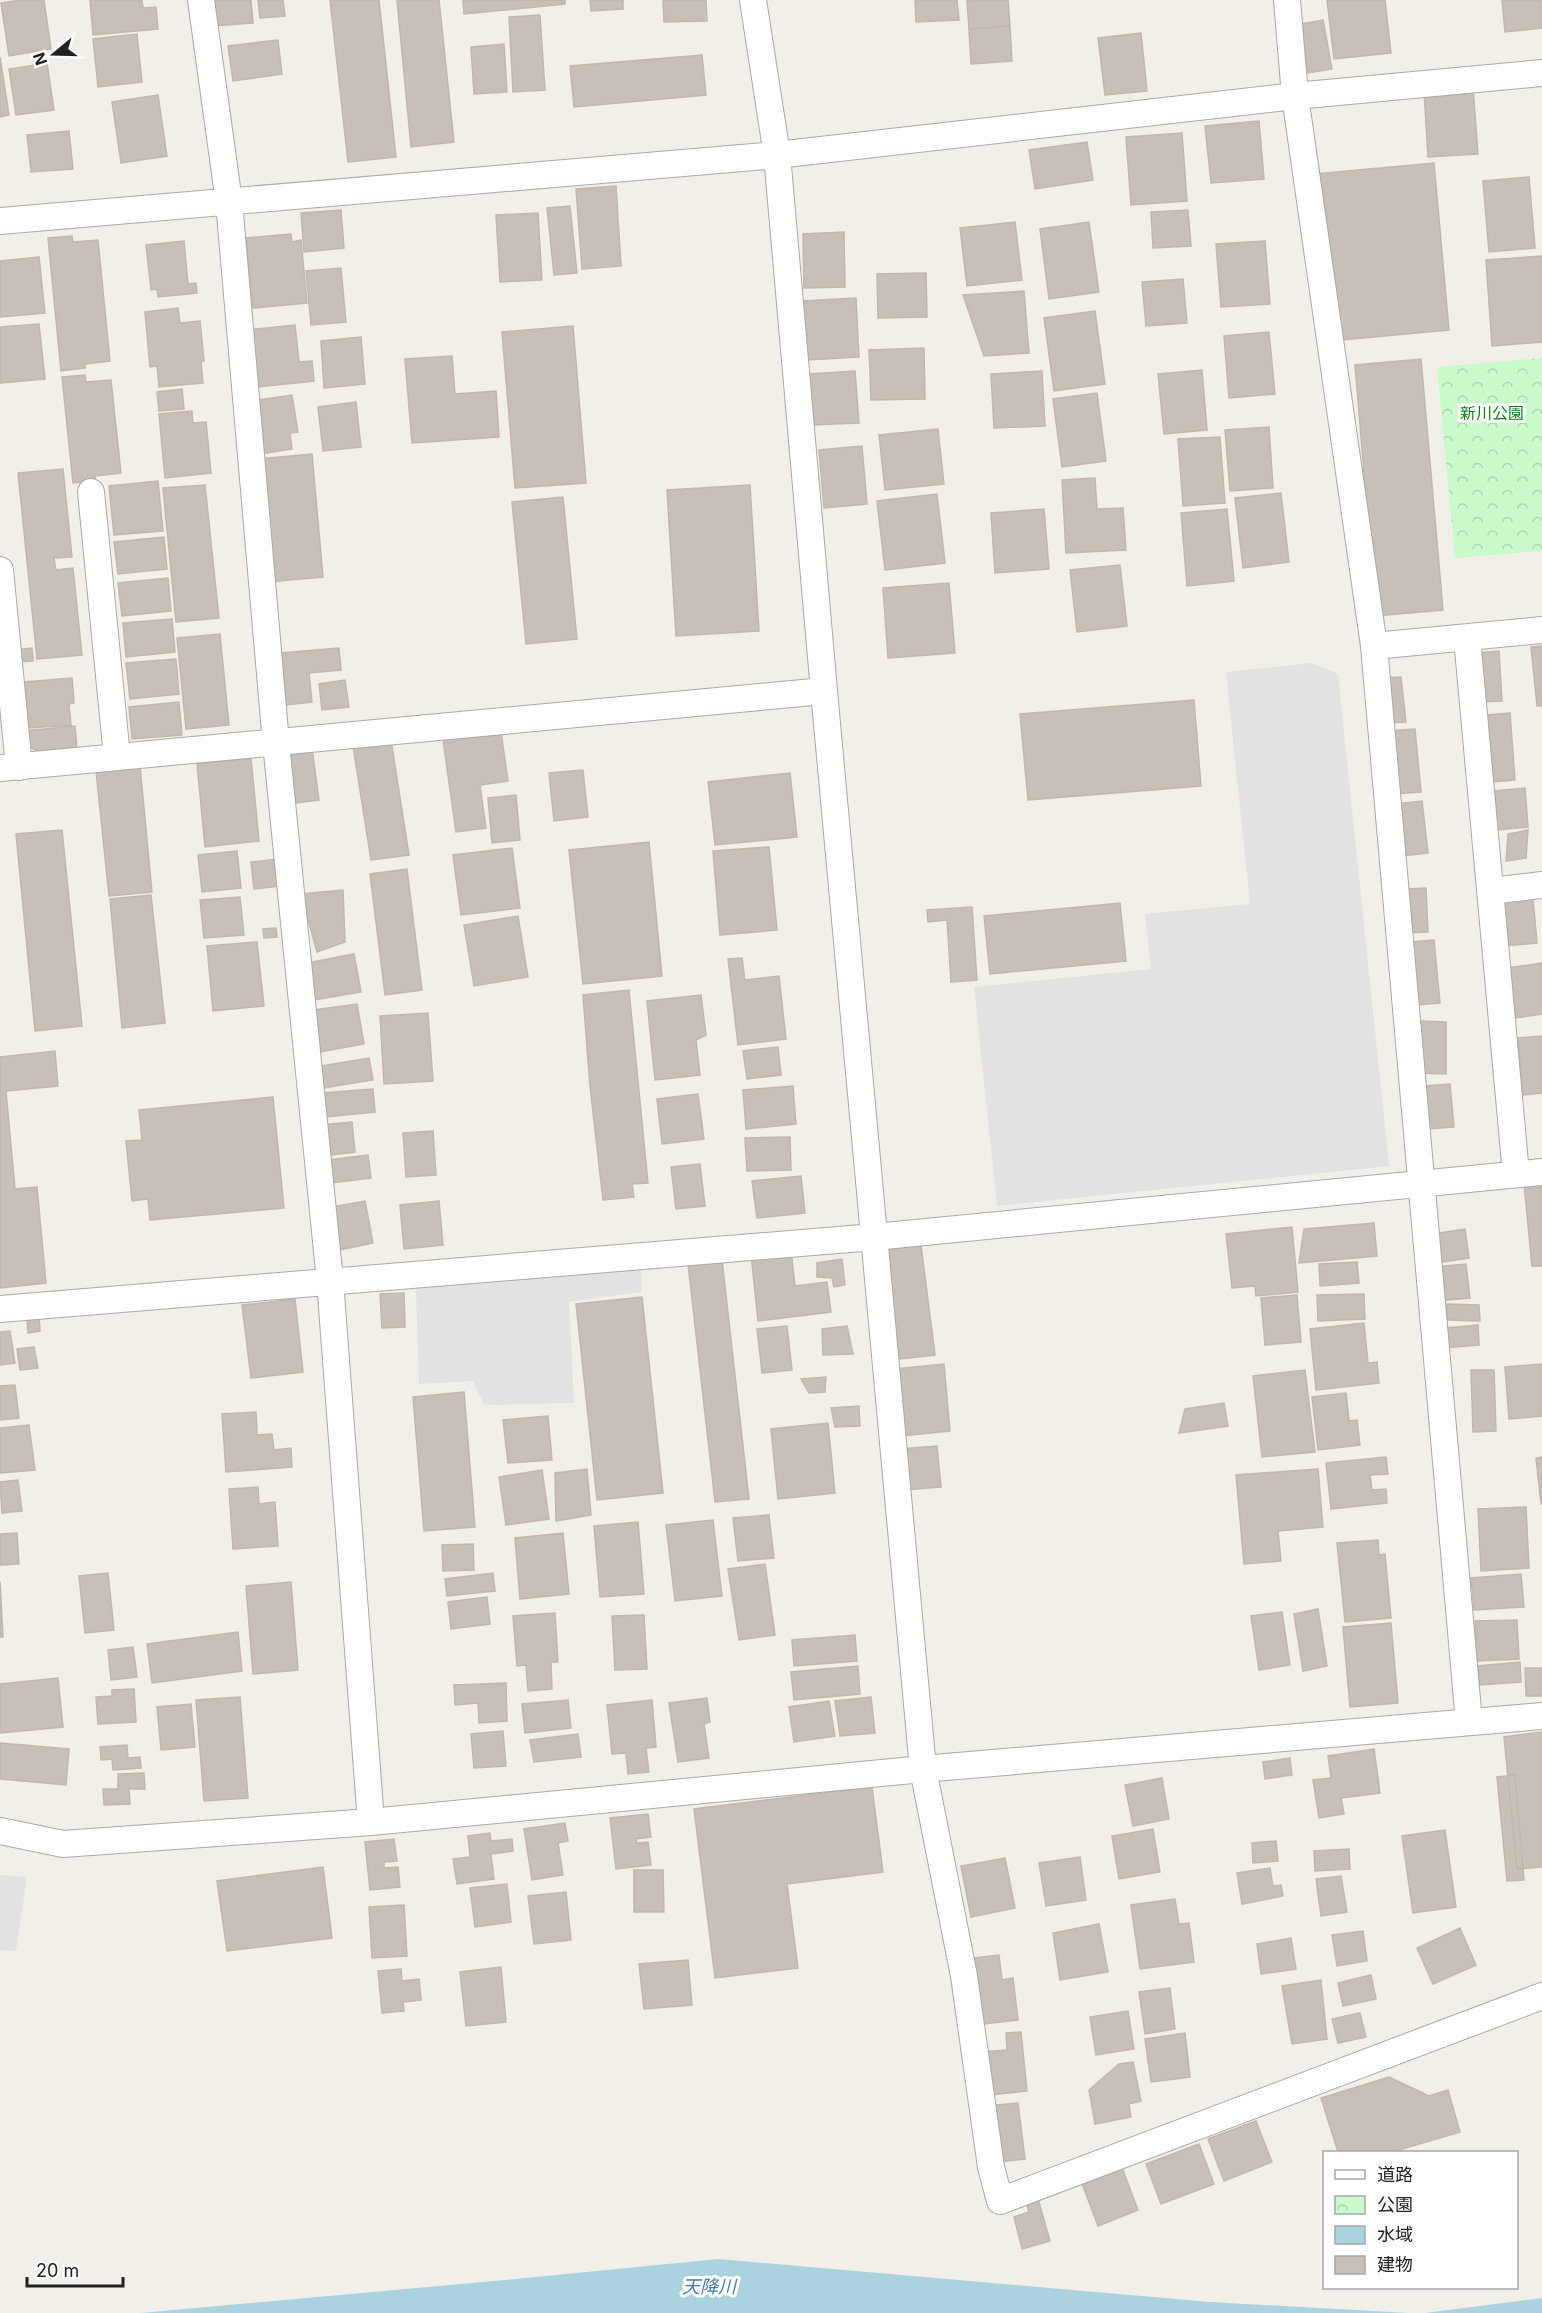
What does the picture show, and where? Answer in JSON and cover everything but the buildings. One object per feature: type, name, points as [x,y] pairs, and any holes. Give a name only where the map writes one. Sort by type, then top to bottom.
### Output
[{"type":"street","points":[[201,0],[229,202],[276,743],[330,1281],[371,1822]]},
{"type":"street","points":[[753,0],[777,155],[923,1769],[964,1976],[991,2167],[1000,2201],[1542,1996]]},
{"type":"street","points":[[1287,0],[1295,96],[1374,646],[1469,1722]]},
{"type":"street","points":[[0,221],[777,155],[1295,96],[1542,73]]},
{"type":"street","points":[[91,492],[117,757]]},
{"type":"street","points":[[0,570],[10,768],[824,691]]},
{"type":"street","points":[[1374,646],[1542,630]]},
{"type":"street","points":[[1467,638],[1516,1174]]},
{"type":"street","points":[[1490,891],[1542,885]]},
{"type":"street","points":[[0,1309],[874,1237],[1542,1172]]},
{"type":"street","points":[[0,1830],[63,1844],[371,1822],[923,1769],[1542,1716]]},
{"type":"green space","name":"新川公園","points":[[1542,358],[1542,551],[1455,558],[1437,367]]},
{"type":"shaded area","points":[[1312,663],[1338,674],[1389,1166],[997,1206],[974,987],[1151,969],[1145,914],[1250,904],[1226,672]]},
{"type":"shaded area","points":[[642,1265],[641,1292],[569,1302],[574,1403],[484,1405],[473,1381],[419,1384],[416,1286]]},
{"type":"shaded area","points":[[0,1875],[27,1877],[16,1951],[0,1950]]},
{"type":"water","name":"天降川","points":[[718,2259],[1210,2302],[1408,2313],[141,2313]]},
{"type":"water","points":[[1542,2298],[1542,2313],[1425,2313]]}]
